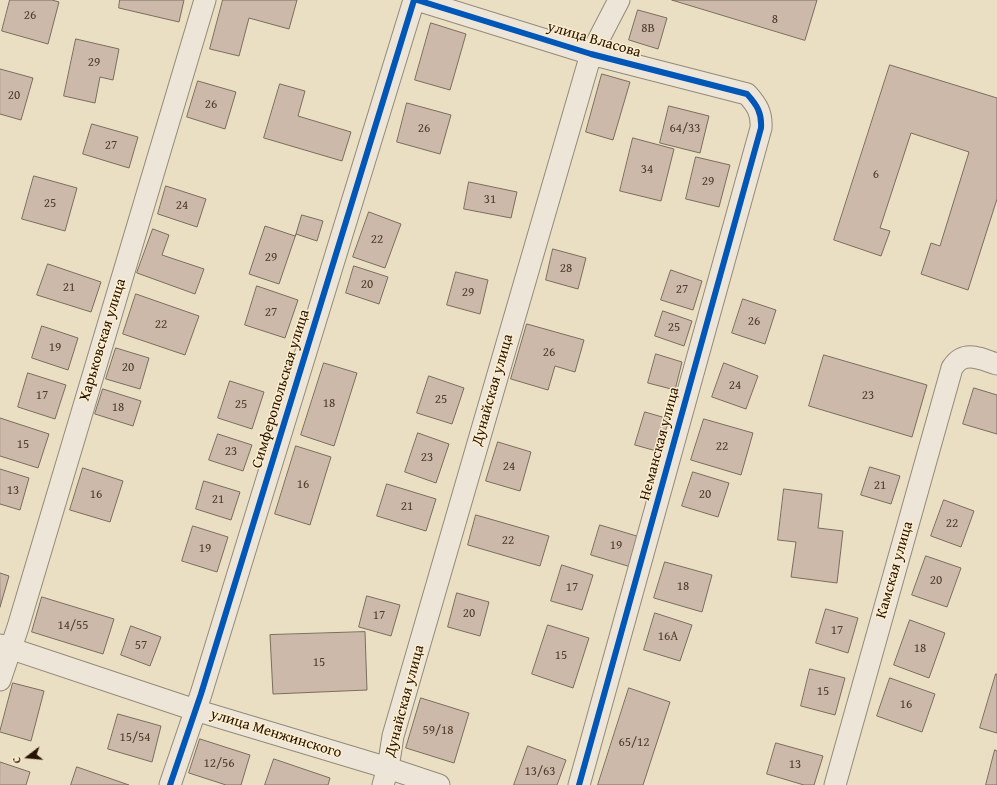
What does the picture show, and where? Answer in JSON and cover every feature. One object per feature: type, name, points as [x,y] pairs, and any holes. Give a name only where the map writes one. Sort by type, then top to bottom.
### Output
[{"type":"street","name":"Харьковская улица","points":[[0,680],[5,647],[22,611],[205,0]]},
{"type":"street","name":"Симферопольская улица","points":[[170,785],[201,694],[414,0]]},
{"type":"street","name":"улица Власова","points":[[417,0],[591,54],[747,94],[753,100],[758,109]]},
{"type":"street","name":"Дунайская улица","points":[[385,776],[393,736],[591,54],[619,0]]},
{"type":"street","name":"Неманская улица","points":[[579,785],[761,128],[762,118],[758,109]]},
{"type":"street","name":"Камская улица","points":[[834,785],[952,368],[961,359],[969,357],[997,364]]},
{"type":"street","name":"улица Менжинского","points":[[5,647],[195,710],[385,776],[439,785]]},
{"type":"building","points":[[10,0],[52,0],[59,2],[48,44],[2,31]]},
{"type":"building","points":[[120,0],[184,0],[179,22],[119,8]]},
{"type":"building","points":[[223,0],[297,0],[289,29],[249,18],[239,56],[210,49]]},
{"type":"building","points":[[672,0],[817,0],[805,40]]},
{"type":"building","points":[[638,10],[667,18],[658,49],[629,40]]},
{"type":"building","points":[[431,23],[466,34],[450,90],[415,80]]},
{"type":"building","points":[[76,39],[119,49],[113,80],[100,77],[95,103],[64,96]]},
{"type":"building","points":[[890,65],[997,98],[997,199],[968,290],[921,274],[931,243],[940,246],[969,152],[911,133],[880,228],[890,231],[881,256],[834,240]]},
{"type":"building","points":[[0,69],[33,78],[21,120],[0,114]]},
{"type":"building","points":[[602,74],[630,82],[613,140],[586,132]]},
{"type":"building","points":[[198,81],[236,92],[225,129],[187,117]]},
{"type":"building","points":[[280,84],[305,91],[298,116],[351,132],[342,161],[264,138]]},
{"type":"building","points":[[407,103],[451,115],[440,154],[397,142]]},
{"type":"building","points":[[669,106],[709,116],[700,153],[660,143]]},
{"type":"building","points":[[92,124],[138,137],[129,168],[83,154]]},
{"type":"building","points":[[633,138],[674,149],[661,201],[620,191]]},
{"type":"building","points":[[696,157],[730,165],[719,207],[686,199]]},
{"type":"building","points":[[34,176],[77,188],[65,231],[22,219]]},
{"type":"building","points":[[469,182],[517,192],[511,218],[464,209]]},
{"type":"building","points":[[166,186],[206,199],[197,227],[158,214]]},
{"type":"building","points":[[369,212],[401,224],[385,268],[353,257]]},
{"type":"building","points":[[302,215],[323,221],[317,241],[296,234],[279,284],[249,274],[265,226],[295,236]]},
{"type":"building","points":[[153,229],[169,235],[162,255],[204,269],[195,294],[137,273]]},
{"type":"building","points":[[553,249],[586,258],[578,289],[546,280]]},
{"type":"building","points":[[48,264],[101,282],[91,312],[37,295]]},
{"type":"building","points":[[354,266],[388,277],[379,304],[346,293]]},
{"type":"building","points":[[671,270],[702,281],[693,310],[661,300]]},
{"type":"building","points":[[456,272],[488,280],[480,314],[447,305]]},
{"type":"building","points":[[257,286],[298,300],[285,338],[245,325]]},
{"type":"building","points":[[136,294],[199,316],[185,355],[123,334]]},
{"type":"building","points":[[743,299],[776,310],[765,344],[732,333]]},
{"type":"building","points":[[663,311],[692,321],[684,346],[655,336]]},
{"type":"building","points":[[527,324],[584,340],[575,372],[555,366],[548,390],[511,379]]},
{"type":"building","points":[[42,326],[78,338],[68,370],[32,358]]},
{"type":"building","points":[[116,348],[149,358],[140,389],[106,379]]},
{"type":"building","points":[[656,354],[682,362],[675,390],[648,383]]},
{"type":"building","points":[[824,355],[927,385],[912,437],[809,406]]},
{"type":"building","points":[[324,363],[357,373],[334,446],[301,435]]},
{"type":"building","points":[[724,363],[758,376],[746,409],[712,397]]},
{"type":"building","points":[[28,373],[66,385],[55,419],[18,407]]},
{"type":"building","points":[[429,376],[464,388],[452,424],[417,413]]},
{"type":"building","points":[[230,381],[264,392],[252,429],[218,418]]},
{"type":"building","points":[[974,388],[997,395],[997,434],[963,424]]},
{"type":"building","points":[[103,389],[141,401],[133,426],[95,414]]},
{"type":"building","points":[[645,412],[669,419],[660,452],[635,445]]},
{"type":"building","points":[[0,418],[49,434],[38,468],[0,456]]},
{"type":"building","points":[[704,419],[753,433],[741,475],[691,460]]},
{"type":"building","points":[[418,433],[449,444],[436,483],[405,472]]},
{"type":"building","points":[[218,434],[252,445],[243,471],[209,460]]},
{"type":"building","points":[[498,442],[531,452],[520,491],[486,481]]},
{"type":"building","points":[[296,446],[331,457],[310,525],[275,514]]},
{"type":"building","points":[[870,467],[900,476],[891,504],[861,495]]},
{"type":"building","points":[[83,468],[123,481],[110,522],[70,510]]},
{"type":"building","points":[[0,469],[29,478],[20,510],[0,504]]},
{"type":"building","points":[[693,472],[729,483],[718,517],[682,506]]},
{"type":"building","points":[[204,481],[240,492],[231,520],[196,509]]},
{"type":"building","points":[[387,484],[436,499],[426,531],[377,516]]},
{"type":"building","points":[[784,489],[822,494],[818,528],[843,531],[837,583],[791,577],[796,542],[778,540]]},
{"type":"building","points":[[944,500],[974,511],[961,547],[931,536]]},
{"type":"building","points":[[476,515],[549,536],[540,566],[468,545]]},
{"type":"building","points":[[600,525],[640,537],[631,567],[591,555]]},
{"type":"building","points":[[193,526],[228,537],[217,572],[182,561]]},
{"type":"building","points":[[926,556],[961,568],[947,607],[912,595]]},
{"type":"building","points":[[665,562],[712,575],[702,612],[654,598]]},
{"type":"building","points":[[562,565],[593,575],[582,610],[551,601]]},
{"type":"building","points":[[0,573],[9,576],[0,607]]},
{"type":"building","points":[[457,593],[489,602],[480,636],[448,627]]},
{"type":"building","points":[[367,596],[400,605],[391,636],[359,627]]},
{"type":"building","points":[[42,597],[114,619],[103,654],[32,632]]},
{"type":"building","points":[[826,609],[858,618],[848,653],[816,643]]},
{"type":"building","points":[[655,613],[692,625],[680,661],[644,650]]},
{"type":"building","points":[[910,620],[945,633],[929,678],[894,665]]},
{"type":"building","points":[[548,625],[589,638],[573,688],[532,674]]},
{"type":"building","points":[[131,626],[161,637],[150,666],[121,655]]},
{"type":"building","points":[[365,632],[367,690],[273,694],[270,635]]},
{"type":"building","points":[[810,669],[845,678],[835,715],[801,706]]},
{"type":"building","points":[[997,674],[997,733],[980,728]]},
{"type":"building","points":[[890,678],[935,694],[922,732],[877,716]]},
{"type":"building","points":[[13,683],[44,691],[31,741],[0,732]]},
{"type":"building","points":[[629,688],[670,702],[643,785],[598,785]]},
{"type":"building","points":[[421,698],[469,713],[454,763],[406,748]]},
{"type":"building","points":[[118,714],[161,726],[152,762],[108,749]]},
{"type":"building","points":[[200,739],[250,755],[241,785],[226,785],[189,773]]},
{"type":"building","points":[[776,743],[823,756],[814,785],[804,785],[767,774]]},
{"type":"building","points":[[528,746],[566,760],[557,785],[514,785]]},
{"type":"building","points":[[995,750],[997,751],[997,785],[986,785]]},
{"type":"building","points":[[274,759],[330,778],[328,785],[265,785]]},
{"type":"building","points":[[0,762],[30,772],[26,785],[0,785]]},
{"type":"building","points":[[77,767],[129,785],[71,785]]},
{"type":"cycle path","points":[[170,785],[201,694],[414,0]]},
{"type":"cycle path","points":[[417,0],[591,54],[747,94],[754,102],[761,118],[761,128],[579,785]]}]
